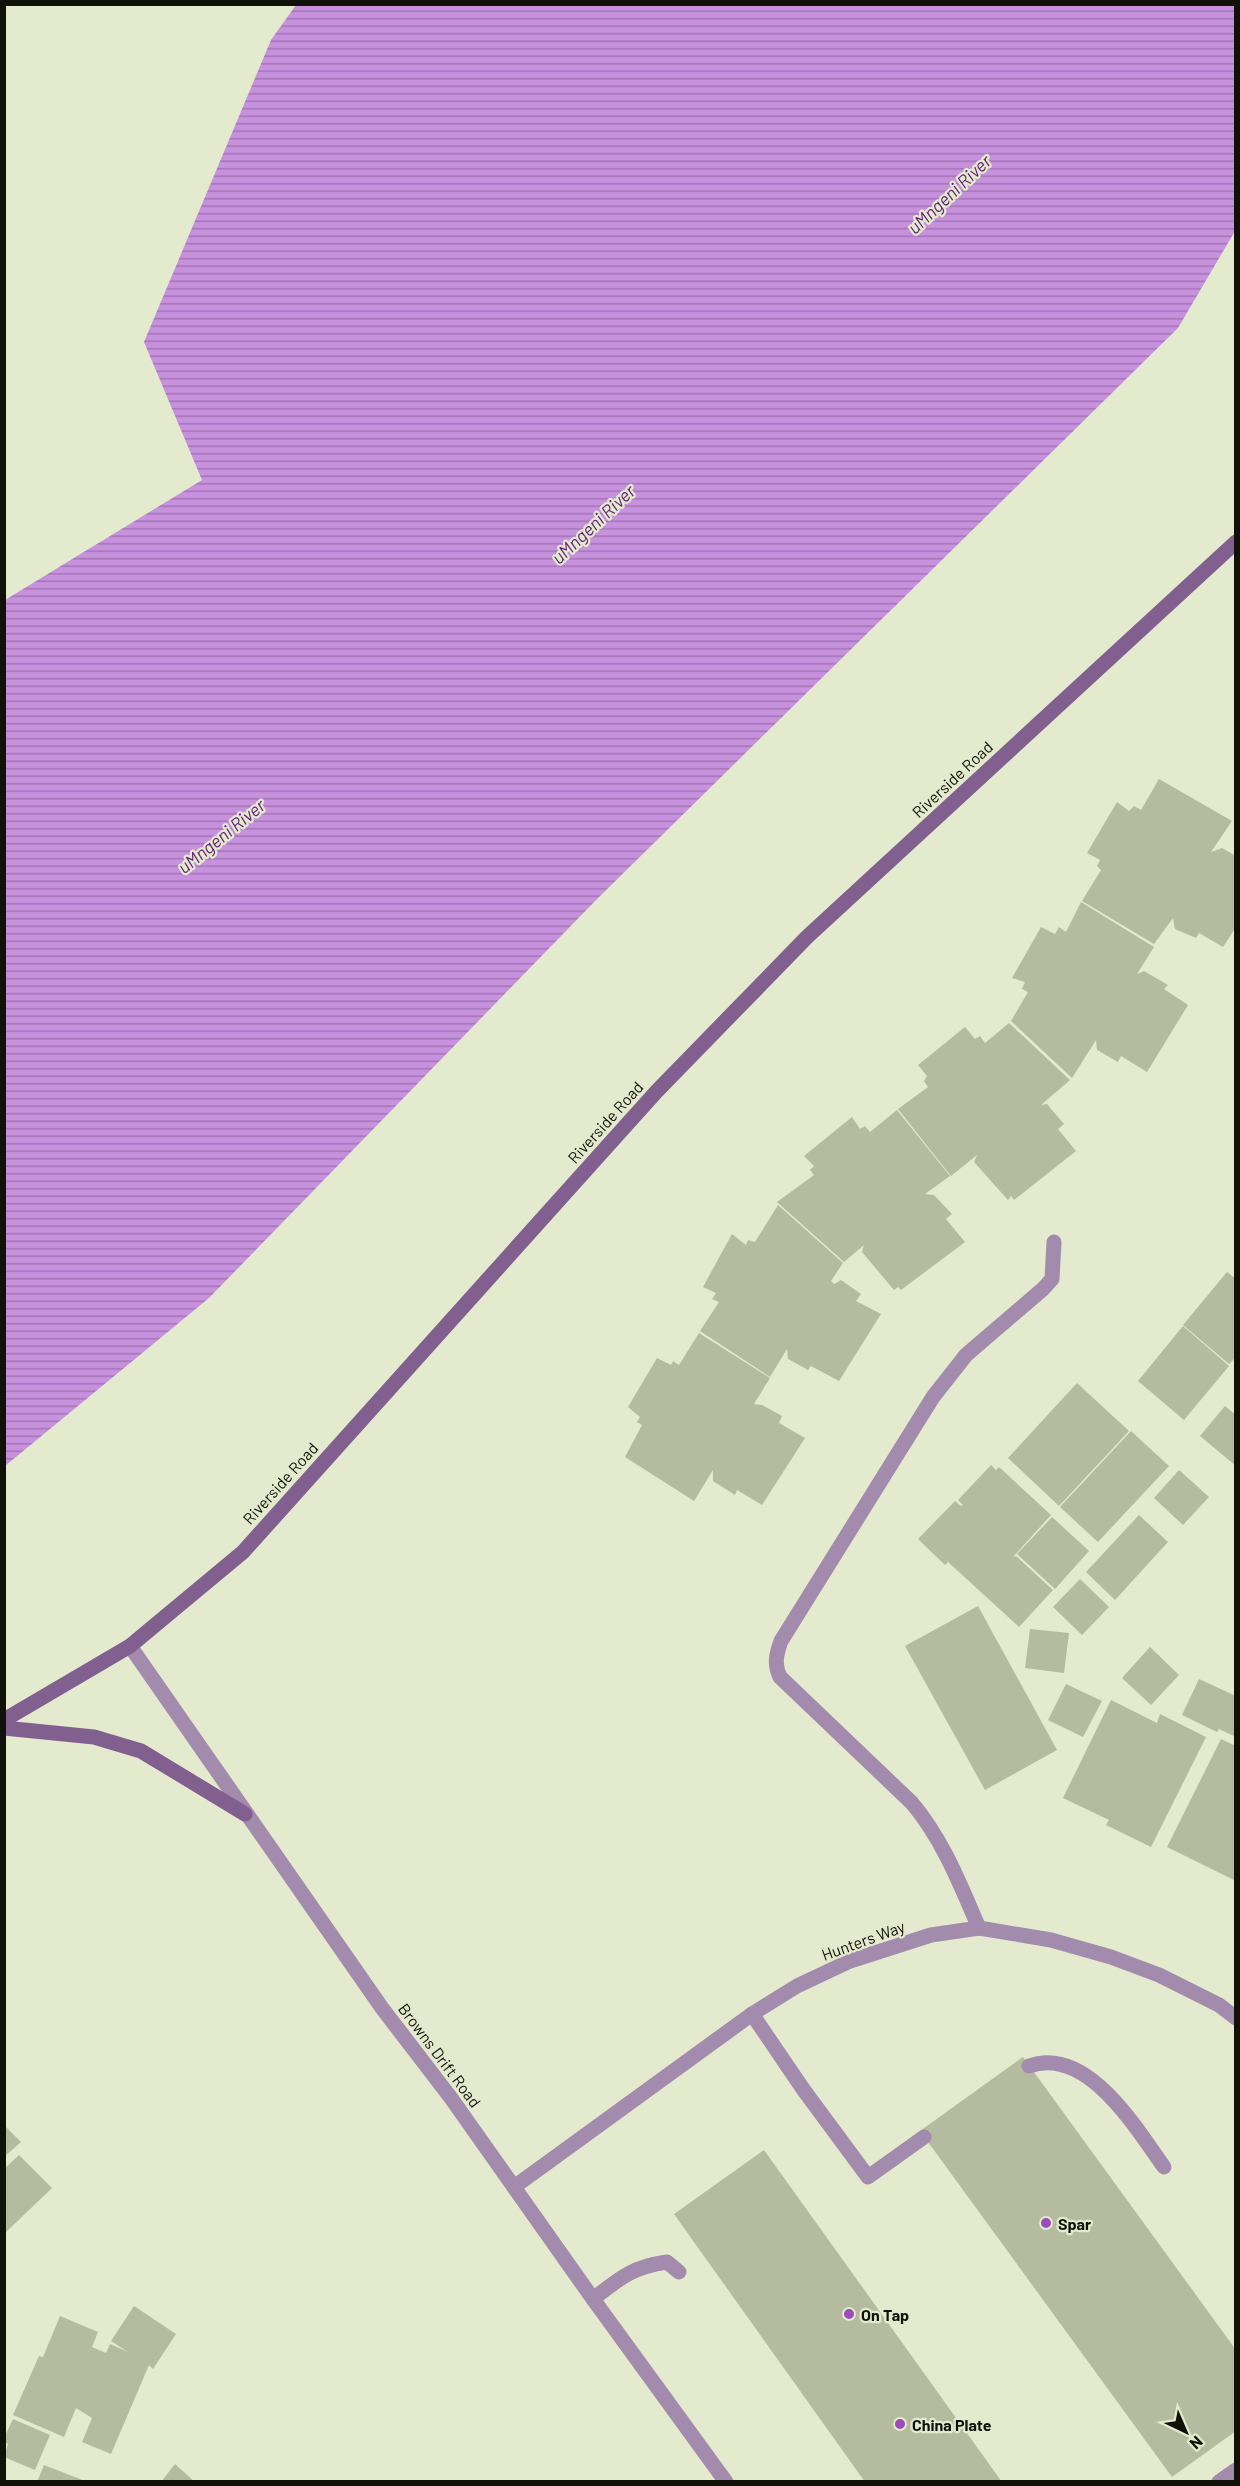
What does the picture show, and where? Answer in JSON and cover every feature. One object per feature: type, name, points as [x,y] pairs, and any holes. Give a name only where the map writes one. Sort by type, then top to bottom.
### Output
[{"type":"main road","name":"Riverside Road","points":[[4,1720],[130,1646],[243,1552],[656,1092],[807,937],[1236,542]]},
{"type":"main road","points":[[4,1728],[94,1737],[141,1751],[245,1814]]},
{"type":"street","points":[[979,1928],[944,1848],[929,1823],[912,1803],[780,1677],[775,1666],[781,1641],[933,1397],[966,1354],[1052,1279],[1054,1242]]},
{"type":"street","name":"Browns Drift Road","points":[[130,1646],[382,2008],[726,2481]]},
{"type":"street","name":"Hunters Way","points":[[514,2187],[752,2014],[797,1986],[850,1961],[931,1935],[979,1928],[1051,1940],[1111,1957],[1159,1975],[1219,2005],[1236,2018]]},
{"type":"street","points":[[752,2014],[868,2177],[924,2137]]},
{"type":"street","points":[[1029,2066],[1039,2062],[1057,2063],[1074,2068],[1090,2078],[1109,2095],[1164,2167]]},
{"type":"street","points":[[593,2299],[629,2272],[650,2265],[667,2262],[679,2272]]},
{"type":"street","points":[[1219,2481],[1236,2470]]},
{"type":"water","name":"uMngeni River","points":[[296,5],[1235,5],[1235,231],[1178,328],[597,899],[209,1298],[5,1466],[5,600],[202,480],[144,342],[271,40]]},
{"type":"building","points":[[1159,779],[1232,821],[1211,852],[1222,848],[1236,856],[1236,927],[1223,947],[1199,933],[1196,938],[1175,929],[1173,918],[1154,944],[1082,901],[1101,870],[1097,866],[1100,860],[1087,853],[1117,802],[1129,811],[1134,806],[1141,810]]},
{"type":"building","points":[[1081,902],[1154,947],[1137,974],[1144,971],[1168,985],[1164,989],[1188,1005],[1147,1072],[1121,1056],[1118,1062],[1097,1050],[1096,1040],[1072,1078],[1011,1021],[1028,992],[1022,989],[1025,982],[1012,978],[1041,927],[1055,934],[1059,927],[1066,932]]},
{"type":"building","points":[[1009,1023],[1070,1080],[1041,1105],[1047,1104],[1064,1124],[1058,1129],[1076,1151],[1014,1200],[1011,1196],[1008,1200],[974,1162],[977,1155],[951,1176],[898,1109],[928,1087],[924,1081],[927,1076],[918,1065],[965,1027],[975,1039],[980,1036],[985,1043]]},
{"type":"building","points":[[897,1110],[950,1176],[925,1194],[934,1195],[952,1214],[946,1219],[965,1242],[901,1290],[898,1287],[894,1290],[862,1252],[864,1245],[844,1262],[777,1202],[814,1175],[810,1170],[814,1166],[804,1156],[852,1117],[860,1129],[865,1126],[870,1132]]},
{"type":"building","points":[[778,1205],[843,1263],[831,1281],[834,1284],[841,1280],[861,1294],[856,1301],[881,1314],[839,1381],[811,1366],[808,1370],[788,1359],[787,1349],[770,1377],[700,1331],[719,1302],[712,1299],[716,1293],[703,1287],[732,1234],[746,1245],[748,1240],[755,1242]]},
{"type":"building","points":[[1227,1272],[1236,1279],[1236,1357],[1229,1364],[1183,1325]]},
{"type":"building","points":[[1183,1326],[1229,1366],[1184,1420],[1138,1381]]},
{"type":"building","points":[[699,1333],[770,1378],[754,1404],[762,1405],[782,1416],[779,1423],[805,1438],[762,1505],[737,1490],[735,1495],[713,1481],[713,1470],[694,1501],[625,1457],[642,1425],[637,1422],[640,1417],[628,1407],[657,1358],[671,1365],[673,1361],[679,1365]]},
{"type":"building","points":[[1077,1383],[1129,1431],[1059,1506],[1008,1458]]},
{"type":"building","points":[[1225,1406],[1236,1415],[1236,1466],[1200,1436]]},
{"type":"building","points":[[1131,1431],[1169,1466],[1098,1542],[1060,1507]]},
{"type":"building","points":[[991,1465],[996,1470],[999,1467],[1051,1515],[1013,1557],[1016,1556],[1053,1590],[1019,1627],[948,1562],[945,1565],[918,1539],[955,1501],[963,1505],[958,1500]]},
{"type":"building","points":[[1179,1470],[1209,1497],[1183,1525],[1154,1498]]},
{"type":"building","points":[[1139,1515],[1168,1542],[1115,1600],[1086,1572]]},
{"type":"building","points":[[1052,1517],[1089,1551],[1055,1589],[1017,1554]]},
{"type":"building","points":[[1080,1579],[1109,1607],[1082,1635],[1053,1607]]},
{"type":"building","points":[[978,1606],[1057,1750],[985,1790],[905,1646]]},
{"type":"building","points":[[1030,1629],[1069,1633],[1064,1673],[1025,1668]]},
{"type":"building","points":[[1150,1647],[1179,1675],[1151,1705],[1122,1678]]},
{"type":"building","points":[[1199,1679],[1236,1696],[1236,1737],[1219,1729],[1217,1732],[1182,1715]]},
{"type":"building","points":[[1066,1684],[1102,1701],[1083,1737],[1048,1720]]},
{"type":"building","points":[[1111,1700],[1157,1723],[1160,1714],[1206,1737],[1151,1847],[1106,1825],[1109,1820],[1063,1798]]},
{"type":"building","points":[[1221,1739],[1236,1746],[1236,1881],[1167,1847]]},
{"type":"building","points":[[1023,2057],[1236,2350],[1236,2431],[1172,2477],[920,2131]]},
{"type":"building","points":[[4,2125],[21,2142],[4,2157]]},
{"type":"building","points":[[764,2150],[1002,2482],[865,2482],[674,2214]]},
{"type":"building","points":[[19,2155],[52,2188],[4,2234],[4,2169]]},
{"type":"building","points":[[134,2306],[176,2334],[153,2369],[149,2365],[111,2454],[82,2442],[92,2418],[76,2408],[64,2437],[13,2415],[39,2356],[43,2357],[60,2316],[98,2332],[92,2347],[106,2353],[110,2344],[128,2352],[111,2341]]},
{"type":"building","points":[[13,2419],[50,2435],[35,2470],[4,2457],[8,2444],[4,2442],[4,2438]]},
{"type":"building","points":[[175,2464],[195,2482],[161,2482]]},
{"type":"building","points":[[44,2465],[85,2481],[85,2482],[37,2482]]},
{"type":"place","name":"Spar","points":[[1046,2223]]},
{"type":"place","name":"On Tap","points":[[849,2314]]},
{"type":"place","name":"China Plate","points":[[900,2424]]}]
